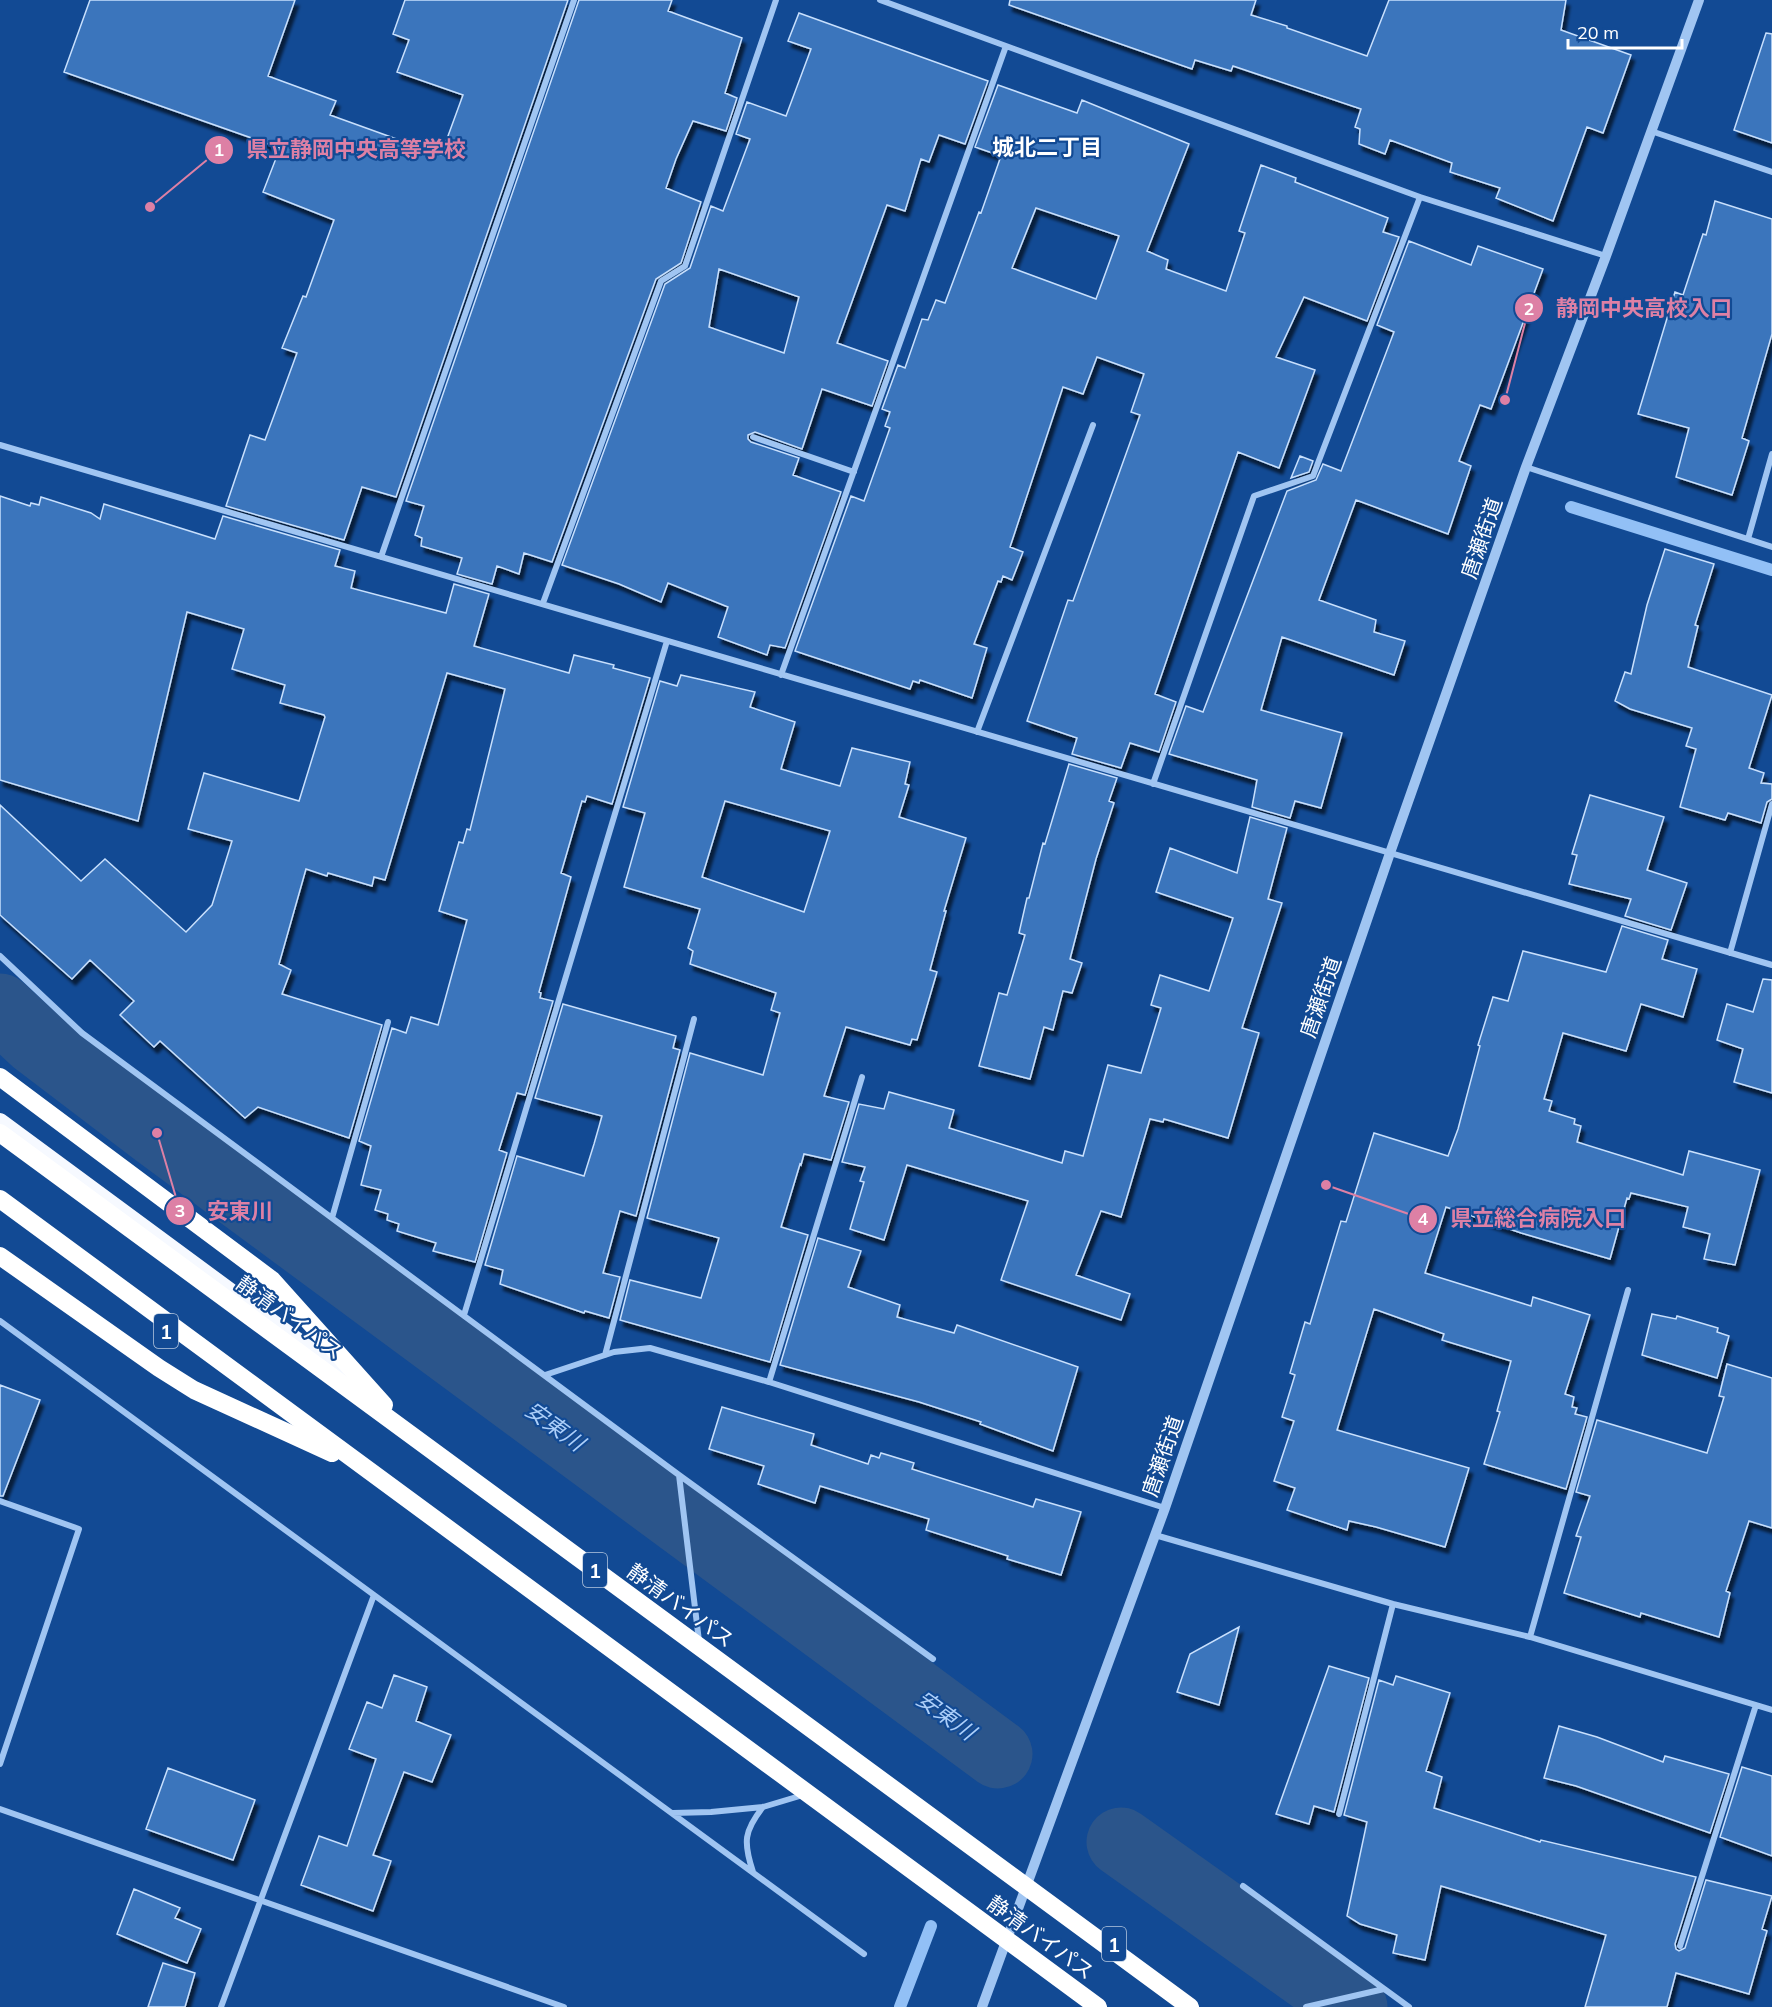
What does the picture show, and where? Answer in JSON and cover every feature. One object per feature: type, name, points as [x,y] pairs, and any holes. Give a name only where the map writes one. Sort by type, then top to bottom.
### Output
[{"type":"highway","name":"1","points":[[0,1077],[272,1280],[384,1405]]},
{"type":"highway","name":"1","points":[[0,1121],[699,1641],[1200,2007]]},
{"type":"highway","name":"静清バイパス","points":[[0,1133],[1191,2007]]},
{"type":"highway","name":"静清バイパス","points":[[0,1199],[1098,2007]]},
{"type":"highway","name":"1","points":[[0,1208],[332,1453],[1093,2007]]},
{"type":"highway","name":"1","points":[[0,1256],[194,1390],[332,1453]]},
{"type":"street","points":[[381,557],[574,0]]},
{"type":"street","points":[[543,603],[661,281],[684,266],[776,0]]},
{"type":"street","points":[[879,0],[1420,197],[1606,256]]},
{"type":"street","name":"唐瀬街道","points":[[982,2007],[1165,1508],[1390,853],[1526,467],[1699,0]]},
{"type":"street","points":[[781,675],[1006,46]]},
{"type":"street","points":[[1651,131],[1772,172]]},
{"type":"street","points":[[1153,783],[1254,496],[1313,476],[1420,197]]},
{"type":"street","points":[[977,732],[1093,425]]},
{"type":"street","points":[[753,437],[854,472]]},
{"type":"street","points":[[0,446],[543,603],[781,675],[1772,965]]},
{"type":"street","points":[[1748,539],[1772,454]]},
{"type":"street","points":[[1526,467],[1772,547]]},
{"type":"street","points":[[464,1316],[667,641]]},
{"type":"street","points":[[1730,953],[1772,804]]},
{"type":"street","points":[[0,956],[82,1033],[679,1475],[933,1659]]},
{"type":"street","points":[[605,1355],[694,1019]]},
{"type":"street","points":[[332,1218],[388,1022]]},
{"type":"street","points":[[769,1382],[862,1077]]},
{"type":"street","points":[[1530,1637],[1628,1290]]},
{"type":"street","points":[[0,1321],[864,1954]]},
{"type":"street","points":[[545,1376],[614,1352],[650,1348],[769,1382],[1165,1508]]},
{"type":"street","points":[[679,1475],[699,1641]]},
{"type":"street","points":[[0,1501],[79,1529],[0,1764]]},
{"type":"street","points":[[1155,1534],[1393,1604],[1530,1637],[1772,1710]]},
{"type":"street","points":[[221,2007],[374,1595]]},
{"type":"street","points":[[1339,1814],[1393,1604]]},
{"type":"street","points":[[1680,1946],[1756,1705]]},
{"type":"street","points":[[673,1813],[763,1807],[803,1795]]},
{"type":"street","points":[[753,1872],[746,1848],[746,1836],[751,1822],[763,1807]]},
{"type":"street","points":[[0,1809],[564,2007]]},
{"type":"street","points":[[1243,1886],[1409,2007]]},
{"type":"street","points":[[1306,2007],[1384,1989]]},
{"type":"building","points":[[90,0],[295,0],[268,76],[336,101],[330,115],[441,155],[463,95],[397,72],[409,40],[393,34],[405,0],[568,0],[396,497],[362,487],[344,540],[226,506],[250,435],[265,440],[297,353],[282,348],[303,296],[306,297],[334,220],[263,192],[280,148],[64,72]]},
{"type":"building","points":[[579,0],[672,0],[668,11],[742,38],[725,93],[737,98],[726,131],[693,121],[676,159],[666,188],[701,202],[681,263],[656,279],[552,562],[524,553],[519,574],[497,566],[492,584],[457,574],[462,558],[421,546],[422,538],[415,535],[424,506],[406,501]]},
{"type":"building","points":[[1010,0],[1256,0],[1251,15],[1367,56],[1389,0],[1566,0],[1561,30],[1631,55],[1603,133],[1587,127],[1553,221],[1496,198],[1500,188],[1450,172],[1452,163],[1390,140],[1385,154],[1359,144],[1360,129],[1355,127],[1361,109],[1233,66],[1231,71],[1195,60],[1192,69],[1009,5]]},
{"type":"building","points":[[799,13],[988,81],[965,144],[939,135],[929,162],[921,159],[905,211],[887,205],[837,343],[888,361],[872,406],[822,389],[802,449],[755,432],[748,435],[751,442],[799,458],[793,475],[841,492],[785,648],[770,645],[767,655],[718,637],[728,607],[668,583],[661,602],[619,584],[562,565],[665,284],[690,268],[711,206],[723,211],[750,139],[736,134],[747,102],[786,116],[811,49],[788,41]],"holes":[[[719,269],[799,297],[784,353],[709,327]]]},
{"type":"building","points":[[1766,33],[1772,34],[1772,143],[1734,130]]},
{"type":"building","points":[[998,85],[1077,113],[1082,100],[1189,144],[1147,251],[1168,260],[1166,269],[1226,291],[1245,233],[1239,231],[1261,165],[1296,178],[1295,182],[1388,218],[1383,232],[1399,237],[1367,321],[1304,297],[1276,357],[1315,370],[1279,468],[1238,452],[1155,694],[1176,702],[1159,752],[1130,743],[1121,768],[1072,754],[1077,738],[1027,721],[1068,600],[1073,601],[1140,415],[1131,412],[1144,374],[1097,357],[1083,394],[1063,387],[1010,547],[1023,552],[1012,580],[1003,576],[1001,582],[998,581],[974,644],[987,648],[972,698],[920,680],[919,683],[913,681],[910,689],[795,651],[851,496],[864,501],[890,428],[885,426],[890,412],[882,409],[898,365],[905,368],[922,319],[928,320],[936,300],[945,303],[979,212],[981,213],[1001,156],[975,147]],"holes":[[[1036,208],[1119,236],[1096,299],[1012,268]]]},
{"type":"building","points":[[1715,201],[1772,219],[1772,334],[1742,438],[1749,441],[1732,495],[1676,477],[1689,428],[1638,414],[1675,292],[1683,295],[1703,234],[1706,235]]},
{"type":"building","points":[[1409,241],[1471,265],[1478,246],[1543,269],[1491,409],[1480,405],[1459,461],[1471,466],[1448,534],[1356,500],[1319,600],[1376,620],[1374,632],[1405,641],[1394,675],[1282,637],[1261,710],[1342,733],[1321,808],[1295,801],[1290,818],[1252,807],[1257,780],[1169,754],[1186,706],[1203,712],[1287,491],[1316,480],[1323,464],[1341,471],[1394,332],[1377,325]]},
{"type":"building","points":[[1300,456],[1313,461],[1309,472],[1291,478]]},
{"type":"building","points":[[0,496],[30,506],[31,503],[39,505],[41,497],[91,513],[100,519],[104,504],[215,539],[223,516],[340,550],[335,566],[355,571],[351,588],[446,613],[454,584],[489,594],[474,646],[569,673],[574,655],[614,665],[613,668],[650,678],[612,804],[587,796],[585,802],[582,801],[561,873],[571,877],[539,992],[541,993],[540,998],[553,1001],[525,1095],[517,1093],[499,1150],[507,1153],[475,1262],[433,1251],[436,1243],[397,1231],[399,1224],[387,1220],[388,1214],[375,1210],[381,1190],[361,1185],[371,1146],[359,1141],[392,1028],[406,1033],[411,1017],[438,1025],[467,920],[439,911],[459,842],[463,843],[467,829],[470,830],[505,689],[447,673],[385,880],[374,877],[372,886],[306,869],[279,964],[291,970],[282,994],[382,1025],[349,1138],[258,1107],[245,1118],[160,1041],[154,1047],[120,1015],[134,1001],[90,960],[72,979],[0,915],[0,805],[81,881],[105,859],[186,932],[212,905],[232,841],[188,829],[204,773],[299,801],[325,717],[280,703],[285,685],[232,669],[244,629],[187,612],[138,821],[0,780]]},
{"type":"building","points":[[1665,549],[1714,564],[1695,625],[1698,626],[1688,667],[1772,695],[1749,768],[1764,773],[1761,783],[1772,784],[1772,799],[1767,802],[1761,823],[1728,813],[1725,820],[1680,807],[1696,749],[1686,746],[1692,728],[1630,709],[1615,701],[1625,672],[1631,674],[1647,605]]},
{"type":"building","points":[[681,675],[755,692],[750,707],[795,722],[781,769],[840,786],[852,748],[910,762],[905,784],[909,785],[899,817],[966,838],[944,911],[946,911],[930,970],[937,972],[917,1040],[912,1039],[910,1045],[846,1027],[824,1096],[849,1102],[831,1160],[804,1154],[800,1164],[781,1227],[808,1235],[770,1362],[620,1320],[630,1280],[701,1298],[719,1238],[647,1218],[690,1053],[763,1075],[780,1013],[771,1010],[776,993],[690,964],[693,951],[688,948],[700,909],[624,887],[645,813],[623,807],[660,681],[677,686]],"holes":[[[725,801],[830,831],[804,912],[702,877]]]},
{"type":"building","points":[[1069,764],[1117,778],[1109,801],[1114,803],[1096,859],[1070,959],[1082,963],[1072,993],[1063,991],[1053,1030],[1044,1027],[1030,1079],[979,1066],[999,993],[1007,995],[1025,935],[1019,933],[1027,898],[1029,898],[1043,843],[1045,844]]},
{"type":"building","points":[[1590,795],[1664,817],[1647,870],[1687,883],[1671,930],[1625,916],[1631,899],[1569,884],[1577,855],[1572,854]]},
{"type":"building","points":[[1250,817],[1287,828],[1268,899],[1282,903],[1242,1028],[1259,1033],[1228,1138],[1164,1119],[1163,1122],[1150,1119],[1121,1217],[1101,1211],[1076,1275],[1130,1294],[1121,1320],[1001,1280],[1028,1201],[907,1165],[884,1240],[850,1229],[864,1182],[860,1181],[865,1167],[842,1162],[859,1104],[884,1109],[889,1092],[954,1110],[949,1128],[1062,1163],[1065,1151],[1083,1156],[1108,1065],[1141,1073],[1161,1008],[1151,1005],[1160,975],[1209,991],[1233,918],[1156,892],[1170,848],[1237,873]]},
{"type":"building","points":[[1622,926],[1668,940],[1662,959],[1697,969],[1683,1017],[1641,1004],[1626,1051],[1563,1033],[1544,1099],[1552,1101],[1549,1111],[1575,1119],[1574,1124],[1581,1126],[1577,1142],[1683,1175],[1689,1151],[1760,1170],[1735,1265],[1704,1259],[1710,1234],[1683,1227],[1688,1207],[1631,1193],[1629,1199],[1627,1198],[1610,1259],[1521,1233],[1446,1207],[1425,1273],[1531,1306],[1533,1297],[1590,1315],[1565,1394],[1574,1397],[1572,1407],[1577,1408],[1575,1414],[1587,1417],[1566,1489],[1484,1464],[1500,1412],[1497,1411],[1511,1361],[1442,1340],[1444,1334],[1374,1309],[1337,1430],[1469,1468],[1445,1547],[1349,1521],[1347,1530],[1287,1510],[1295,1488],[1274,1481],[1294,1421],[1282,1417],[1295,1375],[1290,1373],[1305,1322],[1310,1324],[1341,1221],[1346,1222],[1374,1133],[1448,1156],[1458,1129],[1480,1046],[1478,1045],[1493,997],[1508,1001],[1523,951],[1606,972]]},
{"type":"building","points":[[1763,979],[1772,980],[1772,1093],[1734,1082],[1743,1049],[1717,1040],[1727,1004],[1753,1012]]},
{"type":"building","points":[[563,1004],[676,1036],[673,1048],[680,1050],[636,1216],[620,1211],[603,1273],[620,1277],[609,1318],[585,1311],[584,1313],[500,1284],[503,1270],[485,1265],[517,1156],[584,1176],[594,1144],[602,1116],[535,1098]]},
{"type":"building","points":[[818,1238],[861,1251],[848,1287],[900,1305],[897,1317],[954,1333],[957,1325],[1078,1367],[1053,1451],[980,1424],[981,1422],[919,1402],[780,1365]]},
{"type":"building","points":[[1652,1314],[1676,1319],[1677,1316],[1718,1328],[1717,1332],[1729,1336],[1717,1378],[1642,1355]]},
{"type":"building","points":[[1727,1364],[1772,1378],[1772,1528],[1749,1521],[1726,1591],[1730,1593],[1719,1637],[1641,1613],[1640,1617],[1564,1593],[1581,1537],[1576,1536],[1590,1496],[1576,1492],[1597,1420],[1707,1453],[1724,1397],[1719,1396]]},
{"type":"building","points":[[0,1385],[40,1400],[3,1496],[0,1496]]},
{"type":"building","points":[[722,1407],[814,1434],[811,1445],[868,1464],[871,1455],[879,1458],[881,1453],[914,1463],[912,1469],[1033,1507],[1036,1499],[1081,1512],[1061,1575],[1007,1559],[1008,1556],[926,1530],[929,1519],[820,1486],[815,1503],[758,1484],[764,1466],[709,1449]]},
{"type":"building","points":[[1239,1627],[1219,1705],[1177,1692],[1190,1654]]},
{"type":"building","points":[[1329,1666],[1369,1678],[1334,1812],[1314,1806],[1309,1824],[1276,1814]]},
{"type":"building","points":[[394,1675],[427,1687],[416,1721],[451,1735],[432,1782],[404,1772],[373,1855],[391,1861],[373,1911],[301,1885],[319,1836],[347,1846],[376,1759],[349,1749],[367,1702],[382,1708]]},
{"type":"building","points":[[1396,1676],[1450,1693],[1426,1771],[1442,1777],[1434,1808],[1540,1842],[1541,1840],[1696,1877],[1675,1944],[1679,1951],[1685,1948],[1706,1880],[1772,1896],[1762,1929],[1767,1931],[1749,1994],[1676,1973],[1667,2007],[1585,2007],[1606,1935],[1441,1886],[1425,1960],[1393,1953],[1397,1935],[1360,1924],[1347,1916],[1367,1822],[1344,1815],[1379,1680],[1393,1685]]},
{"type":"building","points":[[1559,1726],[1597,1737],[1663,1762],[1665,1756],[1729,1774],[1710,1833],[1576,1786],[1544,1778]]},
{"type":"building","points":[[1742,1767],[1772,1776],[1772,1856],[1720,1837]]},
{"type":"building","points":[[168,1768],[255,1800],[233,1860],[146,1829]]},
{"type":"building","points":[[134,1889],[180,1908],[175,1918],[201,1929],[187,1963],[117,1934]]},
{"type":"building","points":[[163,1963],[195,1973],[185,2007],[148,2007]]},
{"type":"waterway","points":[[1571,507],[1772,570]]},
{"type":"waterway","name":"安東川","points":[[0,1008],[36,1041],[157,1133],[998,1754]]},
{"type":"waterway","name":"安東川","points":[[1121,1842],[1353,2007]]},
{"type":"waterway","points":[[900,2007],[931,1926]]},
{"type":"place","name":"県立静岡中央高等学校","points":[[150,207]]},
{"type":"place","name":"静岡中央高校入口","points":[[1505,400]]},
{"type":"place","name":"安東川","points":[[157,1133]]},
{"type":"place","name":"県立総合病院入口","points":[[1326,1185]]},
{"type":"district","name":"城北二丁目","points":[[1047,147]]}]
